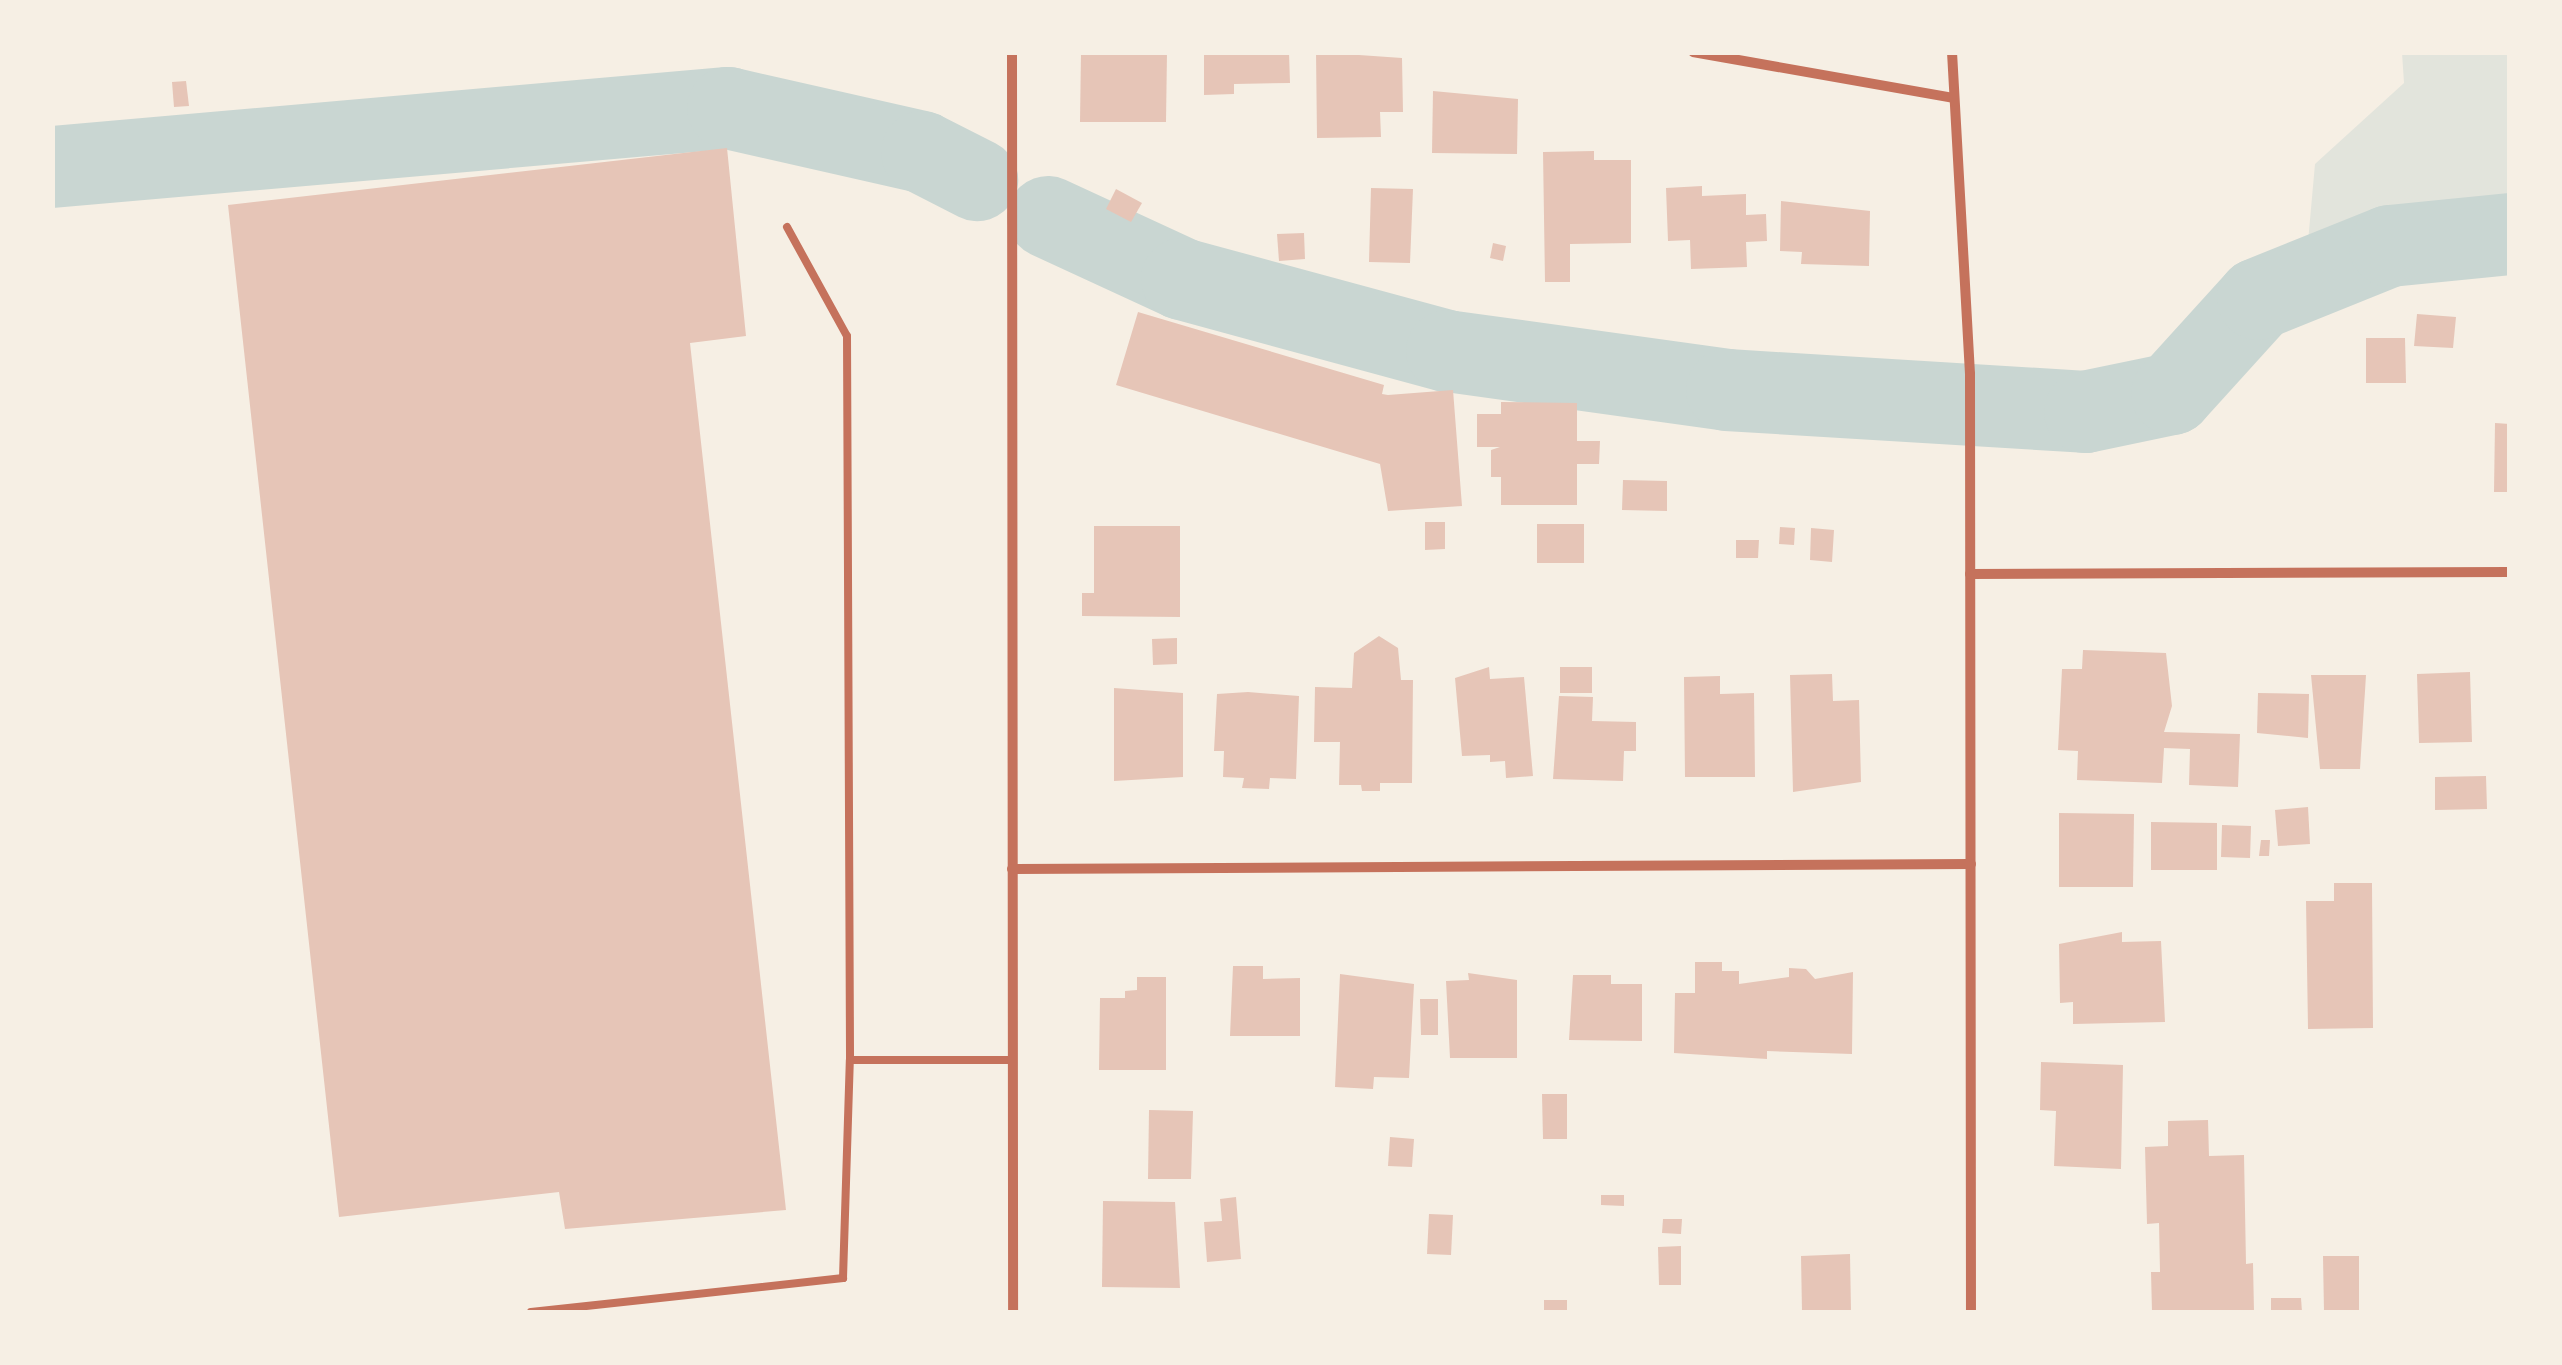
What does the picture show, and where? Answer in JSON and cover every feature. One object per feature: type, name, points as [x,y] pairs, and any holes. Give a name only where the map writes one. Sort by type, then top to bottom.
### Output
[{"type":"street","points":[[1012,52],[1012,1312]]},
{"type":"street","points":[[1694,52],[1953,98]]},
{"type":"street","points":[[1952,52],[1970,374],[1971,1312]]},
{"type":"street","points":[[1970,574],[2510,572]]},
{"type":"street","points":[[1012,869],[1971,864]]},
{"type":"lane","points":[[531,1312],[843,1278],[850,1060],[847,336],[788,227]]},
{"type":"lane","points":[[850,1060],[1012,1060]]},
{"type":"shaded area","points":[[2402,53],[2509,53],[2509,213],[2430,221],[2307,253],[2315,164],[2404,83]]},
{"type":"building","points":[[1081,52],[1167,52],[1166,122],[1080,122]]},
{"type":"building","points":[[1204,52],[1289,52],[1290,83],[1234,84],[1234,94],[1204,95]]},
{"type":"building","points":[[1316,52],[1402,58],[1403,112],[1380,112],[1381,137],[1317,138]]},
{"type":"building","points":[[186,81],[189,106],[174,107],[172,82]]},
{"type":"building","points":[[1433,91],[1518,99],[1517,154],[1432,153]]},
{"type":"building","points":[[727,148],[746,336],[690,343],[786,1210],[565,1229],[559,1192],[339,1217],[228,205]]},
{"type":"building","points":[[1594,151],[1594,160],[1631,160],[1631,243],[1570,244],[1570,282],[1545,282],[1543,152]]},
{"type":"building","points":[[1702,186],[1702,196],[1746,194],[1746,215],[1766,214],[1767,241],[1746,242],[1747,267],[1691,269],[1690,240],[1668,241],[1666,188]]},
{"type":"building","points":[[1371,188],[1413,189],[1410,263],[1369,262]]},
{"type":"building","points":[[1116,189],[1142,203],[1131,222],[1106,209]]},
{"type":"building","points":[[1781,201],[1870,211],[1869,266],[1801,264],[1802,252],[1780,251]]},
{"type":"building","points":[[1304,233],[1305,259],[1279,261],[1277,234]]},
{"type":"building","points":[[1493,243],[1506,246],[1503,261],[1490,258]]},
{"type":"building","points":[[1138,312],[1384,385],[1382,394],[1453,390],[1462,506],[1388,511],[1380,464],[1116,385]]},
{"type":"building","points":[[2417,314],[2456,317],[2453,348],[2414,346]]},
{"type":"building","points":[[2366,338],[2405,338],[2406,383],[2366,383]]},
{"type":"building","points":[[1501,402],[1577,403],[1577,441],[1600,441],[1599,464],[1577,464],[1577,505],[1501,505],[1501,477],[1491,477],[1491,450],[1500,447],[1477,447],[1477,414],[1501,414]]},
{"type":"building","points":[[2495,423],[2510,424],[2510,492],[2494,492]]},
{"type":"building","points":[[1623,480],[1667,481],[1667,511],[1622,510]]},
{"type":"building","points":[[1425,522],[1445,522],[1445,549],[1425,550]]},
{"type":"building","points":[[1537,524],[1584,524],[1584,563],[1537,563]]},
{"type":"building","points":[[1094,526],[1180,526],[1180,617],[1082,616],[1082,593],[1094,593]]},
{"type":"building","points":[[1780,527],[1795,528],[1794,545],[1779,544]]},
{"type":"building","points":[[1811,528],[1834,530],[1832,562],[1810,560]]},
{"type":"building","points":[[1736,540],[1759,540],[1758,558],[1736,558]]},
{"type":"building","points":[[1379,636],[1398,648],[1401,680],[1413,680],[1412,783],[1380,783],[1380,791],[1362,791],[1361,785],[1339,785],[1340,742],[1314,742],[1315,687],[1352,688],[1354,653]]},
{"type":"building","points":[[1177,638],[1177,664],[1153,665],[1152,639]]},
{"type":"building","points":[[2083,650],[2166,653],[2172,706],[2164,732],[2240,734],[2238,787],[2189,785],[2190,749],[2164,748],[2162,783],[2077,780],[2078,751],[2058,750],[2062,669],[2082,669]]},
{"type":"building","points":[[1489,667],[1490,679],[1524,677],[1533,776],[1506,778],[1505,761],[1490,762],[1490,755],[1462,756],[1455,678]]},
{"type":"building","points":[[1560,667],[1592,667],[1592,693],[1560,693]]},
{"type":"building","points":[[2470,672],[2472,742],[2419,743],[2417,674]]},
{"type":"building","points":[[1832,674],[1833,701],[1859,700],[1861,782],[1793,792],[1790,675]]},
{"type":"building","points":[[2311,675],[2366,675],[2360,769],[2320,769]]},
{"type":"building","points":[[1720,676],[1720,694],[1754,693],[1755,777],[1685,777],[1684,677]]},
{"type":"building","points":[[1114,688],[1183,693],[1183,777],[1114,781]]},
{"type":"building","points":[[2258,693],[2309,694],[2308,738],[2257,733]]},
{"type":"building","points":[[1217,694],[1299,696],[1296,779],[1270,778],[1269,789],[1242,788],[1244,778],[1223,777],[1224,751],[1214,751]]},
{"type":"building","points":[[1559,696],[1593,697],[1592,721],[1636,722],[1636,751],[1624,751],[1623,781],[1553,779]]},
{"type":"building","points":[[2486,776],[2487,809],[2435,810],[2435,777]]},
{"type":"building","points":[[2308,807],[2310,844],[2278,846],[2275,810]]},
{"type":"building","points":[[2059,813],[2134,814],[2133,887],[2059,887]]},
{"type":"building","points":[[2151,822],[2217,823],[2217,870],[2151,870]]},
{"type":"building","points":[[2222,825],[2251,826],[2250,858],[2221,857]]},
{"type":"building","points":[[2261,840],[2270,840],[2269,856],[2259,856]]},
{"type":"building","points":[[2334,883],[2372,883],[2373,1028],[2308,1029],[2306,901],[2334,901]]},
{"type":"building","points":[[2122,932],[2122,942],[2161,941],[2165,1022],[2073,1024],[2073,1002],[2060,1003],[2059,944]]},
{"type":"building","points":[[1695,962],[1722,962],[1722,971],[1739,971],[1739,984],[1789,977],[1789,968],[1806,969],[1815,979],[1853,972],[1852,1054],[1767,1051],[1767,1059],[1674,1053],[1675,993],[1695,993]]},
{"type":"building","points":[[1233,966],[1263,966],[1263,979],[1300,978],[1300,1036],[1230,1036]]},
{"type":"building","points":[[1468,973],[1517,980],[1517,1058],[1450,1058],[1446,981],[1469,980]]},
{"type":"building","points":[[1340,974],[1414,984],[1409,1078],[1374,1077],[1373,1089],[1335,1087]]},
{"type":"building","points":[[1573,975],[1611,975],[1611,984],[1642,984],[1642,1041],[1569,1040]]},
{"type":"building","points":[[1137,977],[1166,977],[1166,1070],[1099,1070],[1100,998],[1125,998],[1125,991],[1137,990]]},
{"type":"building","points":[[1420,999],[1438,999],[1438,1035],[1421,1035]]},
{"type":"building","points":[[2041,1062],[2123,1065],[2121,1169],[2054,1166],[2056,1111],[2040,1110]]},
{"type":"building","points":[[1542,1094],[1567,1094],[1567,1139],[1543,1139]]},
{"type":"building","points":[[1149,1110],[1193,1111],[1191,1179],[1148,1179]]},
{"type":"building","points":[[2208,1120],[2209,1156],[2244,1155],[2246,1264],[2253,1263],[2254,1312],[2152,1312],[2151,1272],[2160,1272],[2159,1223],[2147,1224],[2145,1147],[2168,1146],[2168,1121]]},
{"type":"building","points":[[1390,1137],[1414,1139],[1412,1167],[1388,1166]]},
{"type":"building","points":[[1601,1195],[1624,1195],[1624,1206],[1601,1205]]},
{"type":"building","points":[[1236,1197],[1241,1259],[1207,1262],[1204,1222],[1222,1221],[1220,1199]]},
{"type":"building","points":[[1103,1201],[1175,1202],[1180,1288],[1102,1287]]},
{"type":"building","points":[[1429,1214],[1453,1215],[1451,1255],[1427,1254]]},
{"type":"building","points":[[1663,1219],[1682,1219],[1681,1234],[1662,1233]]},
{"type":"building","points":[[1681,1246],[1681,1285],[1659,1285],[1658,1247]]},
{"type":"building","points":[[1850,1254],[1851,1312],[1802,1312],[1801,1256]]},
{"type":"building","points":[[2323,1256],[2359,1256],[2359,1312],[2324,1312]]},
{"type":"building","points":[[2271,1298],[2301,1298],[2302,1312],[2271,1312]]},
{"type":"building","points":[[1544,1300],[1567,1300],[1567,1312],[1544,1312]]},
{"type":"waterway","points":[[52,167],[728,108],[922,152],[977,180]]},
{"type":"waterway","points":[[1048,217],[1182,279],[1447,351],[1727,390],[2085,412],[2172,394],[2258,299],[2390,246],[2510,234]]}]
